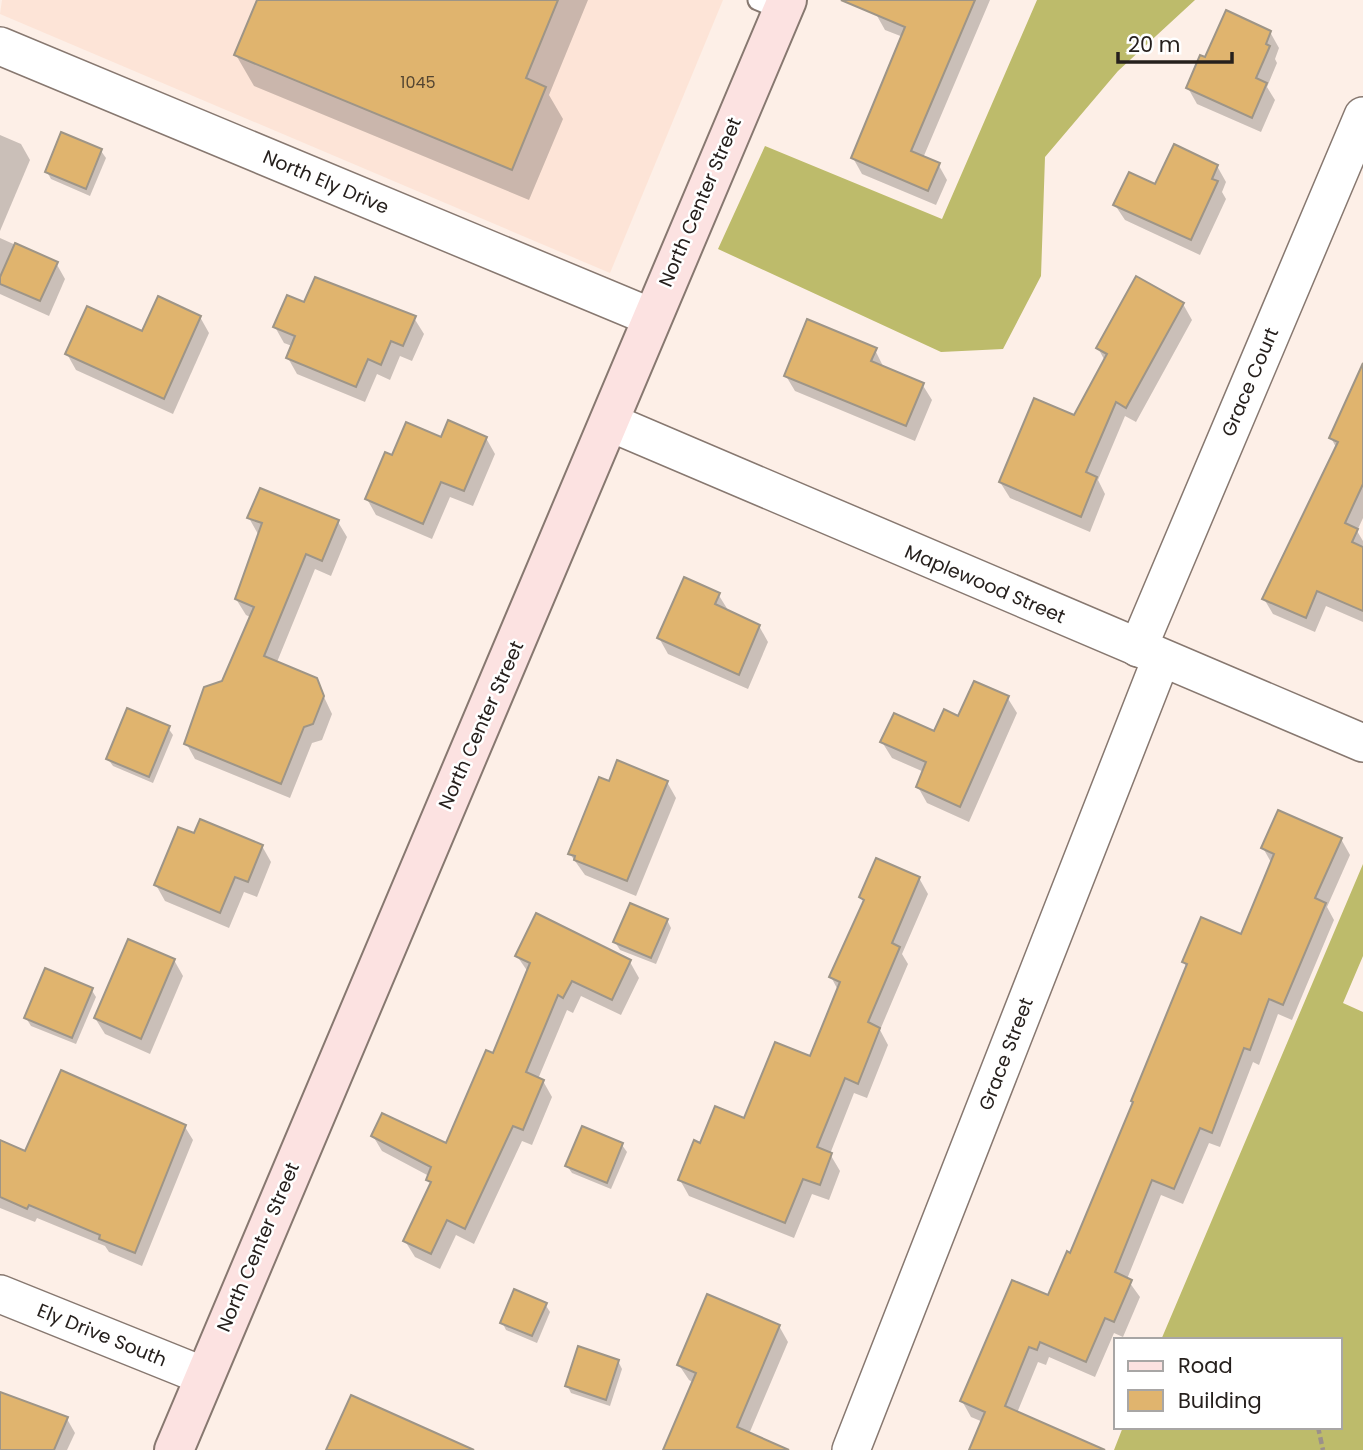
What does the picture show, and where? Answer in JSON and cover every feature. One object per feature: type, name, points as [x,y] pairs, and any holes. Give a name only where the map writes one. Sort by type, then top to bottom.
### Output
[{"type":"street","name":"North Center Street","points":[[174,1450],[609,422],[776,4]]},
{"type":"street","name":"North Ely Drive","points":[[0,46],[651,317]]},
{"type":"street","name":"Grace Court","points":[[1150,654],[1363,116]]},
{"type":"street","name":"Maplewood Street","points":[[609,422],[1363,743]]},
{"type":"street","name":"Grace Street","points":[[851,1450],[1150,654]]},
{"type":"street","name":"Ely Drive South","points":[[0,1294],[204,1377]]},
{"type":"path","points":[[1318,1429],[1323,1450]]},
{"type":"shaded area","points":[[2,0],[723,0],[610,273],[0,14]]},
{"type":"shaded area","points":[[1037,0],[1195,0],[1118,71],[1045,157],[1041,276],[1003,349],[941,352],[718,249],[765,146],[942,219]]},
{"type":"shaded area","points":[[1363,864],[1363,956],[1343,1003],[1363,1012],[1363,1450],[1114,1450],[1122,1429],[1342,1429],[1342,1338],[1162,1338]]},
{"type":"building","points":[[257,0],[558,0],[526,78],[546,87],[512,170],[234,55]]},
{"type":"building","points":[[841,0],[975,0],[911,151],[940,163],[928,191],[851,158],[905,27]]},
{"type":"building","points":[[1226,10],[1271,31],[1266,44],[1270,46],[1256,78],[1267,83],[1252,118],[1186,88],[1200,55],[1205,57]]},
{"type":"building","points":[[61,132],[102,149],[86,189],[45,172]]},
{"type":"building","points":[[1174,144],[1218,165],[1212,179],[1218,181],[1191,240],[1113,205],[1129,172],[1155,184]]},
{"type":"building","points":[[15,243],[58,262],[40,301],[0,284],[0,277]]},
{"type":"building","points":[[1136,276],[1184,303],[1126,408],[1116,402],[1086,472],[1097,477],[1081,517],[999,482],[1034,398],[1074,415],[1107,354],[1096,348]]},
{"type":"building","points":[[315,277],[416,316],[403,346],[391,341],[381,365],[368,359],[356,387],[286,358],[295,336],[273,327],[287,295],[304,302]]},
{"type":"building","points":[[158,296],[201,316],[164,399],[65,354],[87,306],[142,331]]},
{"type":"building","points":[[807,319],[877,348],[871,361],[924,383],[906,426],[784,376]]},
{"type":"building","points":[[1363,363],[1363,484],[1345,523],[1358,529],[1352,542],[1363,547],[1363,611],[1317,591],[1306,618],[1262,599],[1338,442],[1329,438]]},
{"type":"building","points":[[448,420],[487,437],[464,491],[441,482],[423,524],[365,499],[385,452],[392,455],[406,422],[441,437]]},
{"type":"building","points":[[260,488],[339,520],[322,561],[306,554],[264,656],[317,678],[324,696],[313,724],[304,727],[281,784],[184,744],[204,687],[222,681],[254,607],[235,599],[262,523],[247,518]]},
{"type":"building","points":[[684,577],[720,593],[715,604],[760,625],[739,675],[657,638]]},
{"type":"building","points":[[974,681],[1009,696],[960,807],[916,787],[926,762],[880,742],[894,713],[934,731],[944,709],[958,716]]},
{"type":"building","points":[[127,708],[170,726],[149,777],[106,759]]},
{"type":"building","points":[[617,760],[668,781],[627,881],[574,860],[575,856],[568,854],[599,777],[609,781]]},
{"type":"building","points":[[1278,810],[1342,838],[1315,898],[1326,903],[1283,1005],[1269,999],[1250,1050],[1244,1048],[1212,1133],[1200,1128],[1174,1189],[1152,1180],[1115,1272],[1132,1280],[1114,1322],[1105,1318],[1086,1362],[1040,1342],[1037,1350],[1029,1347],[1005,1406],[1105,1450],[969,1450],[985,1412],[960,1401],[1012,1280],[1048,1295],[1067,1251],[1070,1253],[1133,1102],[1131,1101],[1187,964],[1182,962],[1201,917],[1241,934],[1274,854],[1261,848]]},
{"type":"building","points":[[200,819],[263,845],[248,882],[235,877],[220,913],[154,885],[178,827],[194,833]]},
{"type":"building","points":[[876,858],[920,877],[892,943],[900,947],[868,1022],[880,1028],[858,1084],[845,1078],[817,1147],[832,1153],[820,1185],[803,1179],[785,1223],[678,1180],[694,1140],[700,1143],[715,1106],[744,1118],[775,1042],[810,1056],[840,982],[829,977],[864,900],[859,897]]},
{"type":"building","points":[[630,903],[668,919],[651,958],[613,942]]},
{"type":"building","points":[[536,913],[631,960],[612,1000],[572,981],[563,998],[558,995],[526,1072],[544,1080],[523,1130],[513,1126],[465,1229],[447,1220],[431,1254],[403,1241],[431,1182],[426,1180],[431,1167],[371,1136],[382,1113],[446,1143],[486,1050],[493,1053],[530,963],[515,956]]},
{"type":"building","points":[[128,939],[175,959],[141,1039],[94,1018]]},
{"type":"building","points":[[45,968],[93,988],[72,1038],[24,1018]]},
{"type":"building","points":[[61,1070],[186,1125],[135,1253],[29,1205],[27,1209],[0,1197],[0,1140],[25,1151]]},
{"type":"building","points":[[582,1126],[623,1143],[607,1183],[565,1166]]},
{"type":"building","points":[[514,1289],[547,1303],[532,1336],[500,1323]]},
{"type":"building","points":[[707,1294],[780,1325],[737,1427],[789,1450],[663,1450],[696,1373],[677,1365]]},
{"type":"building","points":[[578,1346],[619,1360],[606,1400],[565,1386]]},
{"type":"building","points":[[0,1392],[68,1417],[54,1450],[0,1450]]},
{"type":"building","points":[[351,1395],[474,1450],[326,1450]]}]
